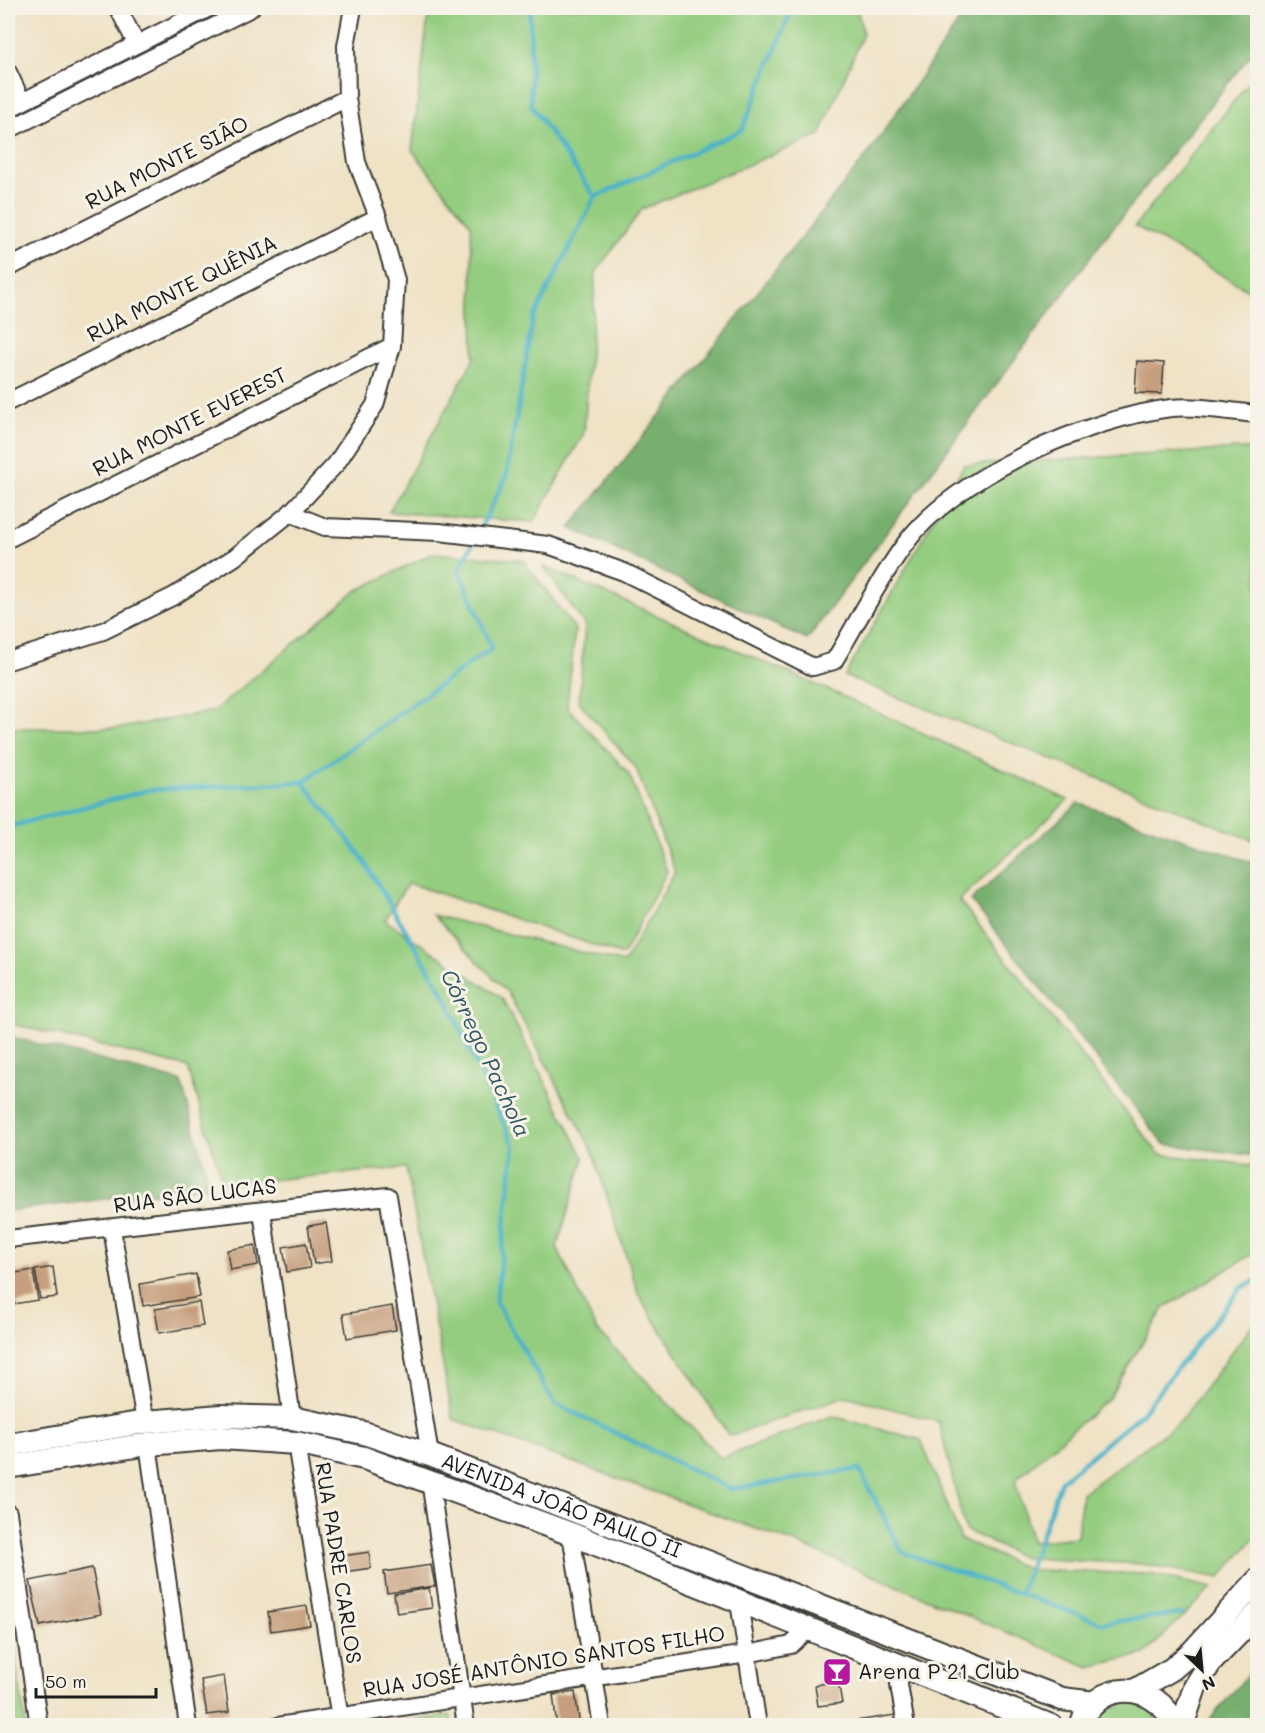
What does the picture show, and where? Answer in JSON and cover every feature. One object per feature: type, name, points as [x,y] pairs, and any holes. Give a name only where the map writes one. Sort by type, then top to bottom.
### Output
[{"type":"street","points":[[118,8],[136,43]]},
{"type":"street","points":[[8,72],[15,105],[209,8]]},
{"type":"street","points":[[8,130],[251,8]]},
{"type":"street","points":[[8,661],[103,631],[174,596],[235,557],[290,513],[336,464],[375,405],[392,346],[396,280],[378,217],[357,162],[347,98],[346,46],[353,8]]},
{"type":"street","name":"RUA MONTE SIÃO","points":[[8,268],[347,98]]},
{"type":"street","name":"RUA MONTE QUÊNIA","points":[[8,402],[378,217]]},
{"type":"street","name":"RUA MONTE EVEREST","points":[[8,539],[392,346]]},
{"type":"street","points":[[290,513],[325,527],[439,532],[548,545],[624,572],[813,667],[834,661],[905,543],[939,507],[981,476],[1109,421],[1173,408],[1257,414]]},
{"type":"street","name":"RUA SÃO LUCAS","points":[[8,1239],[388,1196],[430,1455]]},
{"type":"street","points":[[262,1211],[292,1418]]},
{"type":"street","points":[[112,1229],[146,1433],[188,1725]]},
{"type":"street","name":"AVENIDA JOÃO PAULO II","points":[[8,1467],[220,1416],[292,1418],[364,1433],[430,1455],[1062,1699],[1095,1703]]},
{"type":"street","name":"AVENIDA JOÃO PAULO II","points":[[8,1445],[146,1433],[296,1443],[364,1458],[571,1533],[1051,1725]]},
{"type":"street","name":"RUA PADRE CARLOS","points":[[296,1443],[340,1721]]},
{"type":"street","points":[[430,1455],[430,1480],[466,1725]]},
{"type":"street","points":[[8,1513],[39,1725]]},
{"type":"street","points":[[571,1533],[602,1725]]},
{"type":"street","points":[[1081,1725],[1087,1711],[1095,1703],[1116,1692],[1134,1690],[1172,1669],[1193,1651],[1257,1580]]},
{"type":"street","points":[[739,1602],[758,1725]]},
{"type":"street","points":[[809,1629],[819,1605]]},
{"type":"street","points":[[1182,1725],[1195,1687],[1210,1663],[1257,1613]]},
{"type":"street","name":"RUA JOSÉ ANTÔNIO SANTOS FILHO","points":[[278,1725],[340,1721],[462,1698],[747,1654],[791,1645],[809,1629]]},
{"type":"street","points":[[901,1666],[899,1685],[906,1725]]},
{"type":"street","points":[[1134,1690],[1160,1701],[1175,1725]]},
{"type":"green space","points":[[429,8],[857,8],[863,34],[820,135],[642,209],[596,272],[584,433],[534,522],[389,512],[474,358],[471,225],[412,150]]},
{"type":"green space","points":[[968,8],[1257,8],[1257,47],[1104,239],[807,640],[570,528],[870,151]]},
{"type":"green space","points":[[1257,72],[1257,295],[1135,226]]},
{"type":"green space","points":[[1257,448],[1257,842],[845,676],[964,465]]},
{"type":"green space","points":[[433,553],[523,560],[575,629],[567,707],[629,774],[667,871],[623,955],[408,883],[385,920],[502,998],[584,1158],[557,1247],[596,1329],[721,1458],[832,1416],[921,1440],[961,1539],[1030,1570],[1150,1574],[1212,1588],[1145,1654],[1089,1667],[798,1544],[453,1419],[406,1168],[223,1184],[188,1067],[8,1023],[8,728],[120,728],[214,711],[356,591]]},
{"type":"green space","points":[[543,566],[840,695],[1068,800],[959,900],[1159,1154],[1257,1166],[1257,1251],[1164,1308],[1109,1398],[1015,1480],[1032,1542],[1077,1537],[1082,1493],[1180,1422],[1257,1318],[1257,1535],[1220,1578],[1142,1564],[1024,1558],[965,1530],[939,1422],[846,1396],[729,1436],[639,1296],[592,1150],[508,993],[433,915],[624,963],[675,872],[636,768],[579,702],[585,625]]},
{"type":"green space","points":[[1078,803],[1257,864],[1257,1156],[1164,1144],[971,900]]},
{"type":"green space","points":[[8,1036],[181,1081],[210,1186],[8,1211]]},
{"type":"green space","points":[[8,1614],[26,1725],[8,1725]]},
{"type":"green space","points":[[1257,1664],[1257,1725],[1209,1725],[1211,1718]]},
{"type":"green space","points":[[1126,1702],[1138,1704],[1147,1709],[1163,1726],[1094,1726],[1104,1712]]},
{"type":"green space","points":[[450,1715],[452,1725],[387,1725]]},
{"type":"building","points":[[1137,361],[1164,363],[1162,394],[1135,393]]},
{"type":"building","points":[[326,1223],[332,1261],[314,1264],[308,1226]]},
{"type":"building","points":[[306,1243],[310,1268],[287,1272],[283,1247]]},
{"type":"building","points":[[255,1245],[258,1265],[230,1270],[227,1250]]},
{"type":"building","points":[[53,1267],[57,1297],[40,1299],[35,1270]]},
{"type":"building","points":[[33,1270],[38,1300],[14,1304],[9,1274]]},
{"type":"building","points":[[196,1274],[200,1297],[143,1306],[140,1284]]},
{"type":"building","points":[[199,1302],[203,1326],[159,1333],[155,1309]]},
{"type":"building","points":[[392,1306],[396,1330],[347,1338],[343,1314]]},
{"type":"building","points":[[369,1552],[371,1568],[337,1573],[335,1557]]},
{"type":"building","points":[[431,1565],[435,1586],[387,1593],[384,1572]]},
{"type":"building","points":[[92,1568],[101,1614],[40,1626],[30,1581]]},
{"type":"building","points":[[429,1588],[432,1608],[397,1613],[394,1594]]},
{"type":"building","points":[[307,1606],[310,1625],[271,1631],[268,1612]]},
{"type":"building","points":[[224,1676],[229,1712],[207,1715],[201,1680]]},
{"type":"building","points":[[838,1681],[842,1703],[818,1706],[815,1685]]},
{"type":"building","points":[[575,1692],[580,1726],[557,1726],[553,1695]]},
{"type":"building","points":[[895,1715],[896,1726],[836,1726],[836,1724]]},
{"type":"waterway","points":[[530,8],[531,105],[595,197]]},
{"type":"waterway","points":[[478,533],[506,478],[533,319],[595,197],[742,130],[791,12],[799,8]]},
{"type":"waterway","points":[[303,782],[492,648],[459,570],[474,541]]},
{"type":"waterway","name":"Córrego Pachola","points":[[303,782],[361,856],[445,996],[514,1146],[496,1302],[554,1403],[731,1489],[859,1469],[902,1552],[1102,1623],[1181,1614]]},
{"type":"waterway","name":"Córrego Pachola","points":[[8,827],[149,790],[303,782]]},
{"type":"waterway","points":[[1020,1594],[1061,1481],[1141,1414],[1241,1288],[1258,1279]]},
{"type":"waterway","points":[[1249,1676],[1258,1697]]},
{"type":"place","name":"Arena P 21 Club","points":[[837,1672]]}]
